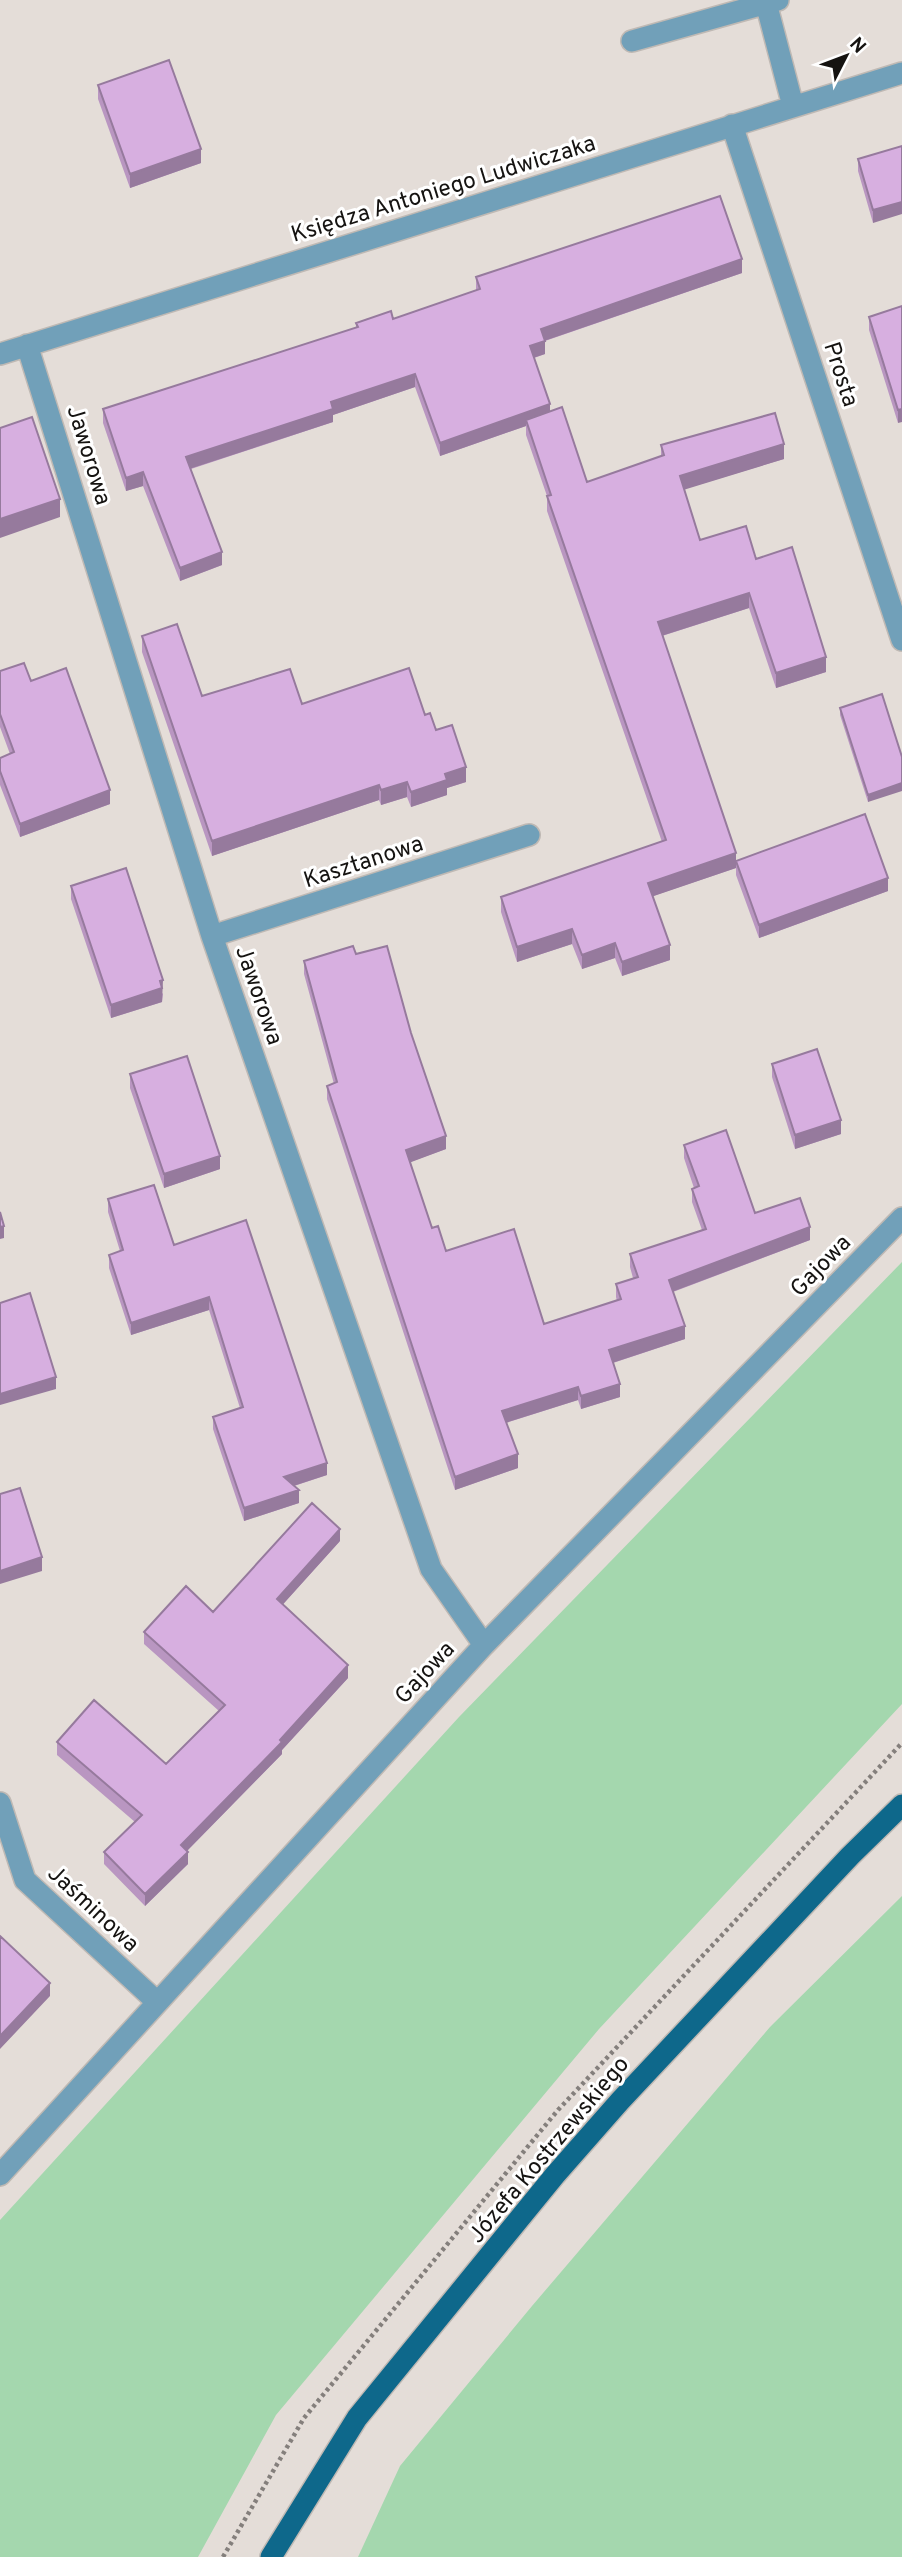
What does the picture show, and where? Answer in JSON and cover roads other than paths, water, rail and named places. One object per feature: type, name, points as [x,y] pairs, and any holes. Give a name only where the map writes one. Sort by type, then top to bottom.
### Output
[{"type":"main road","name":"Józefa Kostrzewskiego","points":[[271,2557],[358,2418],[555,2175],[620,2101],[830,1876],[902,1805]]},
{"type":"street","points":[[632,41],[772,2],[793,106]]},
{"type":"street","name":"Księdza Antoniego Ludwiczaka","points":[[0,354],[902,72]]},
{"type":"street","name":"Prosta","points":[[732,125],[902,640]]},
{"type":"street","name":"Jaworowa","points":[[27,345],[212,936],[431,1569],[484,1645]]},
{"type":"street","name":"Kasztanowa","points":[[212,936],[529,835]]},
{"type":"street","name":"Gajowa","points":[[0,2175],[156,2001],[484,1645],[902,1218]]},
{"type":"street","name":"Jaśminowa","points":[[0,1803],[25,1880],[156,2001]]}]
